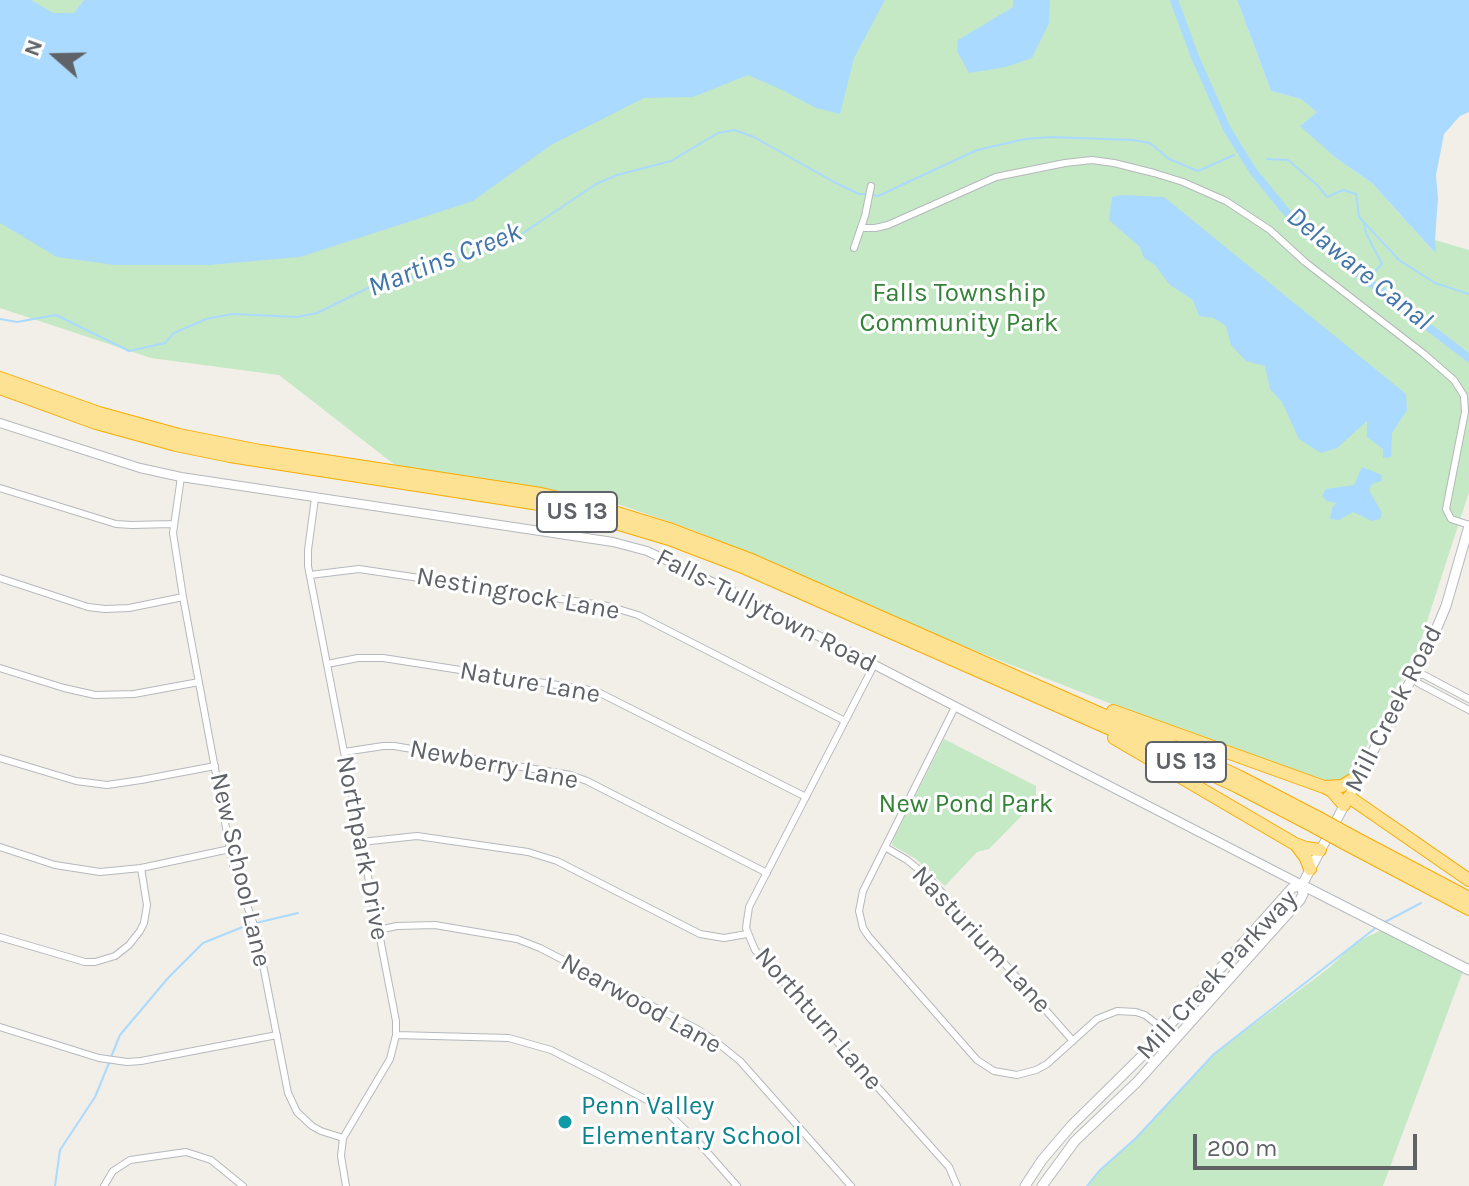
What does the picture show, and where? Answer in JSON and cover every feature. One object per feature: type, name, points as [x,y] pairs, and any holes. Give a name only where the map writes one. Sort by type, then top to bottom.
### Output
[{"type":"highway","points":[[0,371],[22,387]]},
{"type":"highway","name":"US 13","points":[[0,378],[112,417],[192,438],[514,489],[634,517],[698,538],[1199,757],[1315,822],[1469,898]]},
{"type":"highway","name":"US 13","points":[[0,388],[123,431],[204,451],[526,501],[644,531],[733,563],[1315,822]]},
{"type":"highway","points":[[0,395],[71,414]]},
{"type":"highway","points":[[1009,673],[1324,787],[1469,880]]},
{"type":"highway","points":[[1056,705],[1295,844],[1320,850]]},
{"type":"highway","points":[[1324,787],[1342,786],[1360,775]]},
{"type":"highway","name":"US 13","points":[[1346,838],[1469,909]]},
{"type":"highway","points":[[1295,844],[1310,869]]},
{"type":"main road","name":"Mill Creek Road","points":[[1302,885],[1430,644],[1446,606],[1469,526]]},
{"type":"main road","points":[[1302,885],[1469,970]]},
{"type":"main road","name":"Mill Creek Parkway","points":[[1025,1186],[1063,1134],[1166,1030],[1292,888],[1302,885],[1300,900],[1137,1082],[1075,1141],[1042,1186]]},
{"type":"street","points":[[862,228],[888,225],[996,177],[1092,160],[1154,173],[1226,201],[1270,230],[1305,262],[1454,380],[1464,396],[1465,412],[1446,509],[1451,519],[1469,526]]},
{"type":"street","points":[[854,248],[862,228],[871,186]]},
{"type":"street","name":"Falls-Tullytown Road","points":[[0,423],[140,468],[181,477],[633,547],[666,558],[1302,885]]},
{"type":"street","name":"New School Lane","points":[[181,477],[173,524],[175,555],[230,849],[257,934],[288,1093],[297,1112],[312,1126],[343,1138]]},
{"type":"street","points":[[0,488],[116,524],[173,524]]},
{"type":"street","name":"Northpark Drive","points":[[315,498],[307,557],[396,1021],[390,1059],[343,1138]]},
{"type":"street","name":"Nestingrock Lane","points":[[310,575],[359,569],[608,606],[638,615],[845,721]]},
{"type":"street","points":[[0,578],[88,607],[105,609],[129,608],[183,597]]},
{"type":"street","name":"Nature Lane","points":[[327,664],[358,658],[383,658],[596,691],[806,797]]},
{"type":"street","name":"Northturn Lane","points":[[874,665],[748,909],[747,934],[755,950],[949,1167],[957,1186]]},
{"type":"street","points":[[0,668],[95,695],[134,694],[199,682]]},
{"type":"street","points":[[1413,675],[1424,675],[1469,699]]},
{"type":"street","points":[[1413,675],[1418,683],[1469,710]]},
{"type":"street","points":[[955,707],[863,891],[859,911],[863,928],[977,1060],[1001,1073],[1017,1075],[1043,1066],[1097,1019],[1117,1011],[1127,1010],[1145,1015],[1176,1039]]},
{"type":"street","name":"Newberry Lane","points":[[344,752],[394,746],[571,775],[767,873]]},
{"type":"street","points":[[0,758],[76,781],[107,785],[215,766]]},
{"type":"street","points":[[361,842],[417,836],[528,852],[557,861],[700,934],[724,938],[747,934]]},
{"type":"street","points":[[0,847],[55,865],[110,872],[230,849]]},
{"type":"street","name":"Nasturium Lane","points":[[885,847],[929,878],[1073,1041]]},
{"type":"street","points":[[0,937],[85,962],[115,956],[135,939],[144,923],[147,905],[141,868]]},
{"type":"street","name":"Nearwood Lane","points":[[378,930],[435,925],[517,939],[697,1029],[740,1061],[851,1186]]},
{"type":"street","points":[[0,1027],[99,1058],[127,1062],[277,1035]]},
{"type":"street","points":[[396,1035],[509,1038],[551,1050],[669,1114],[737,1186]]},
{"type":"street","points":[[343,1138],[341,1156],[346,1186]]},
{"type":"street","points":[[104,1186],[113,1171],[130,1160],[186,1152],[211,1160],[243,1186]]},
{"type":"green space","name":"Falls Township Community Park","points":[[0,0],[1237,0],[1271,91],[1301,99],[1318,112],[1301,125],[1336,158],[1372,183],[1435,253],[1435,240],[1469,250],[1469,492],[1417,652],[1357,764],[1345,778],[1332,783],[1324,782],[1163,724],[945,639],[696,531],[597,497],[395,465],[279,375],[151,358],[0,308]]},
{"type":"green space","name":"New Pond Park","points":[[944,739],[1036,786],[1036,801],[989,849],[977,852],[945,886],[916,859],[892,845]]},
{"type":"green space","points":[[1382,930],[1463,971],[1383,1186],[1088,1186],[1099,1171],[1133,1141],[1214,1054],[1329,968],[1356,942]]},
{"type":"water","points":[[0,0],[31,0],[53,13],[74,13],[84,0],[885,0],[854,58],[840,114],[816,108],[748,75],[693,97],[644,98],[551,145],[473,201],[300,257],[209,265],[115,265],[57,257],[0,223]]},
{"type":"water","points":[[1013,0],[1050,0],[1049,23],[1032,58],[1006,67],[969,73],[957,51],[958,40],[1013,7]]},
{"type":"water","points":[[1237,0],[1469,0],[1469,112],[1460,116],[1444,134],[1436,175],[1436,254],[1372,183],[1336,158],[1300,126],[1317,112],[1301,99],[1271,91]]},
{"type":"water","points":[[1112,197],[1164,197],[1406,394],[1407,410],[1392,433],[1391,457],[1383,458],[1383,449],[1367,437],[1367,421],[1337,448],[1321,453],[1299,439],[1282,402],[1270,389],[1265,366],[1246,361],[1231,345],[1226,326],[1214,318],[1199,316],[1193,300],[1170,285],[1154,264],[1144,258],[1140,247],[1109,220]]},
{"type":"water","points":[[1362,467],[1382,475],[1381,481],[1372,484],[1369,490],[1382,513],[1380,519],[1372,521],[1353,512],[1339,520],[1330,519],[1336,503],[1322,496],[1326,489],[1354,485]]},
{"type":"waterway","name":"Delaware Canal","points":[[1174,0],[1227,129],[1253,171],[1288,214],[1335,256],[1469,358]]},
{"type":"waterway","name":"Martins Creek","points":[[0,319],[17,322],[56,315],[129,351],[165,343],[174,333],[206,319],[232,314],[297,317],[317,313],[368,288],[400,282],[517,237],[596,184],[617,175],[671,161],[718,133],[734,130],[754,137],[834,182],[859,194],[866,194]]},
{"type":"waterway","name":"Martins Creek","points":[[872,195],[878,196],[977,150],[1025,139],[1050,137],[1150,143],[1169,159],[1198,171],[1234,155]]},
{"type":"waterway","name":"Martins Creek","points":[[1267,159],[1288,160],[1327,197],[1343,190],[1356,194],[1359,217],[1399,260],[1435,283],[1469,294]]},
{"type":"waterway","points":[[1364,223],[1382,264],[1367,280]]},
{"type":"waterway","points":[[1383,923],[1421,903]]},
{"type":"waterway","points":[[256,923],[298,913]]},
{"type":"waterway","points":[[111,1057],[120,1035],[168,978],[203,943],[250,924]]},
{"type":"waterway","points":[[1087,1186],[1214,1054],[1378,926]]},
{"type":"waterway","points":[[55,1186],[60,1150],[95,1097],[109,1063]]},
{"type":"place","name":"Penn Valley Elementary School","points":[[565,1122]]}]
